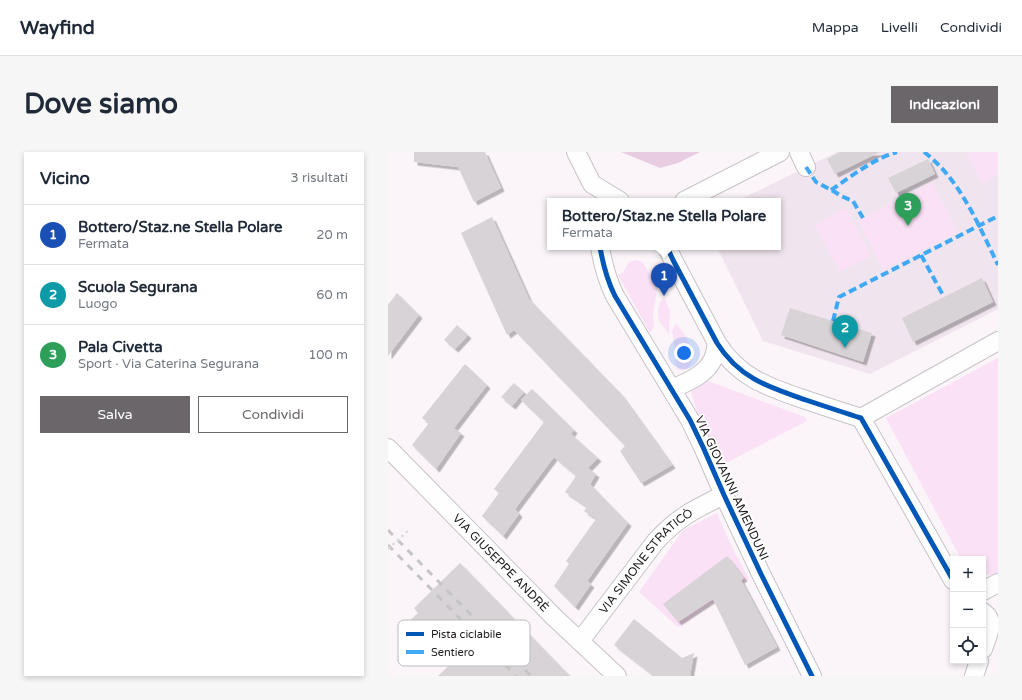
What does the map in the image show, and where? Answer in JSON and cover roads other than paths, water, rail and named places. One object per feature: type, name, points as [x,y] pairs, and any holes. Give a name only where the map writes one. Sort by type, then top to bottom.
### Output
[{"type":"street","points":[[576,152],[593,193],[610,198]]},
{"type":"street","points":[[690,198],[780,152]]},
{"type":"street","name":"VIA GIOVANNI AMENDUNI","points":[[601,250],[604,270],[615,296],[694,427],[761,574],[812,676]]},
{"type":"street","points":[[668,250],[717,343],[725,355],[737,367],[744,373],[776,390],[861,418],[950,575]]},
{"type":"street","points":[[861,418],[998,341]]},
{"type":"street","points":[[672,389],[693,379],[705,370],[712,360],[717,343]]},
{"type":"street","name":"VIA GIUSEPPE ANDRÈ","points":[[388,448],[556,618],[617,676]]},
{"type":"street","name":"VIA SIMONE STRATICÒ","points":[[580,641],[656,541],[685,515],[724,495]]},
{"type":"street","points":[[986,590],[998,584]]},
{"type":"street","points":[[986,641],[990,617]]},
{"type":"street","points":[[974,676],[978,664]]},
{"type":"railway","points":[[388,530],[476,620]]},
{"type":"railway","points":[[388,545],[461,620]]},
{"type":"railway","points":[[506,666],[516,676]]},
{"type":"railway","points":[[521,666],[531,676]]},
{"type":"place","name":"Pala Civetta","points":[[908,226]]},
{"type":"place","name":"Bottero/Staz.ne Stella Polare","points":[[664,296]]},
{"type":"place","name":"Scuola Segurana","points":[[845,348]]}]
